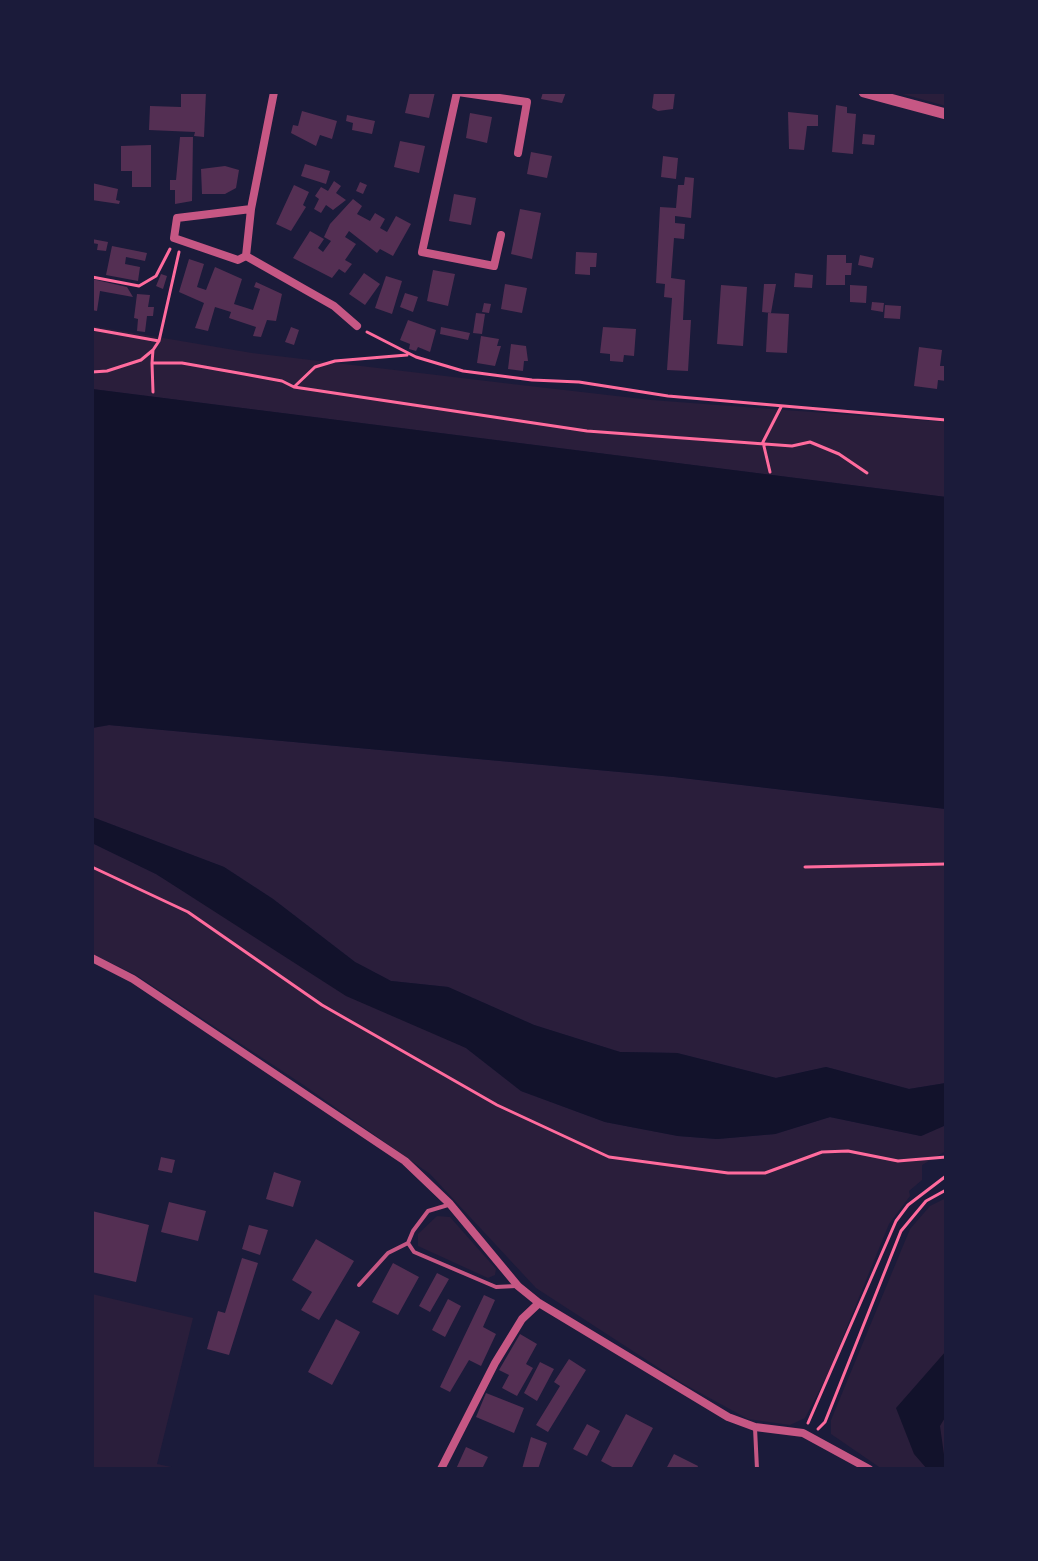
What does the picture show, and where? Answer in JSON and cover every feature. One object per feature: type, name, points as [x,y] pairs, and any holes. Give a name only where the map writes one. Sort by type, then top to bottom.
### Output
[{"type":"street","points":[[246,256],[251,209],[274,92]]},
{"type":"street","points":[[501,235],[494,266],[422,252],[457,92],[527,102]]},
{"type":"street","points":[[518,153],[530,92]]},
{"type":"street","points":[[864,92],[946,114]]},
{"type":"street","points":[[246,256],[238,260],[178,239],[177,218],[209,211],[251,209]]},
{"type":"street","points":[[246,256],[334,306],[357,326]]},
{"type":"street","points":[[92,958],[133,979],[405,1161],[450,1204],[518,1286],[539,1303],[728,1417],[755,1427],[806,1435],[869,1469]]},
{"type":"street","points":[[441,1469],[495,1363],[522,1319],[539,1303]]},
{"type":"lane","points":[[359,1285],[388,1253],[408,1243],[428,1211],[450,1204]]},
{"type":"lane","points":[[408,1243],[414,1252],[496,1287],[518,1286]]},
{"type":"lane","points":[[755,1427],[757,1469]]},
{"type":"path","points":[[92,277],[139,286],[156,276],[178,239]]},
{"type":"path","points":[[92,372],[107,371],[141,360],[159,341],[178,239]]},
{"type":"path","points":[[357,326],[410,354],[477,373],[781,407],[946,420]]},
{"type":"path","points":[[92,329],[159,341]]},
{"type":"path","points":[[153,350],[153,392]]},
{"type":"path","points":[[294,387],[315,367],[335,361],[410,354]]},
{"type":"path","points":[[152,363],[182,363],[282,381],[294,387],[587,431],[792,446],[810,442],[839,454],[867,473]]},
{"type":"path","points":[[770,472],[763,442],[781,407]]},
{"type":"path","points":[[805,867],[946,864]]},
{"type":"path","points":[[92,867],[188,912],[322,1005],[497,1105],[609,1157],[728,1173],[765,1173],[822,1152],[848,1151],[898,1161],[946,1157]]},
{"type":"path","points":[[806,1435],[896,1221],[908,1205],[946,1176]]},
{"type":"path","points":[[806,1435],[825,1422],[901,1231],[926,1201],[946,1190]]},
{"type":"shaded area","points":[[895,92],[946,92],[946,106]]},
{"type":"shaded area","points":[[92,326],[252,353],[651,400],[946,422],[946,497],[92,389]]},
{"type":"shaded area","points":[[92,389],[946,497],[946,809],[674,777],[109,725],[92,728]]},
{"type":"shaded area","points":[[109,725],[674,777],[946,809],[946,1083],[909,1089],[826,1067],[776,1078],[677,1053],[620,1052],[534,1025],[448,987],[391,981],[355,962],[273,899],[224,867],[92,817],[92,728]]},
{"type":"shaded area","points":[[92,817],[224,867],[273,899],[355,962],[391,981],[448,987],[534,1025],[620,1052],[677,1053],[776,1078],[826,1067],[909,1089],[946,1083],[946,1125],[921,1136],[830,1117],[775,1134],[717,1139],[678,1136],[605,1122],[521,1091],[466,1048],[346,996],[156,874],[92,843]]},
{"type":"shaded area","points":[[92,843],[156,874],[237,923],[466,1048],[521,1091],[605,1122],[678,1136],[717,1139],[775,1134],[830,1117],[921,1136],[946,1125],[946,1151],[922,1165],[922,1180],[909,1191],[910,1196],[889,1224],[827,1376],[805,1418],[790,1425],[748,1419],[682,1383],[536,1288],[430,1174],[302,1084],[136,975],[92,954]]},
{"type":"shaded area","points":[[946,1198],[946,1469],[882,1469],[831,1434],[831,1420],[910,1229],[930,1206]]},
{"type":"shaded area","points":[[437,1216],[450,1217],[496,1269],[495,1275],[488,1278],[418,1246],[418,1234]]},
{"type":"shaded area","points":[[92,1294],[193,1318],[157,1464],[181,1469],[92,1469]]},
{"type":"shaded area","points":[[946,1351],[946,1416],[940,1426],[946,1469],[927,1469],[914,1454],[896,1408]]},
{"type":"building","points":[[181,92],[206,92],[204,137],[194,136],[195,132],[149,130],[150,106],[181,107]]},
{"type":"building","points":[[410,92],[435,92],[429,118],[405,113]]},
{"type":"building","points":[[543,92],[566,92],[562,103],[541,99]]},
{"type":"building","points":[[654,92],[675,92],[673,109],[658,111],[652,108]]},
{"type":"building","points":[[836,105],[847,107],[847,113],[856,114],[853,154],[832,152]]},
{"type":"building","points":[[302,111],[337,121],[332,139],[320,135],[316,146],[291,133],[293,125],[298,126]]},
{"type":"building","points":[[788,112],[818,115],[818,126],[807,126],[804,150],[789,149]]},
{"type":"building","points":[[470,113],[492,117],[487,143],[466,138]]},
{"type":"building","points":[[347,115],[375,121],[372,134],[352,130],[353,123],[346,121]]},
{"type":"building","points":[[863,134],[875,135],[874,145],[862,144]]},
{"type":"building","points":[[180,137],[193,137],[192,201],[175,204],[175,190],[170,190],[170,180],[176,180]]},
{"type":"building","points":[[400,141],[425,146],[419,173],[394,167]]},
{"type":"building","points":[[151,145],[151,187],[132,187],[132,171],[121,171],[121,146]]},
{"type":"building","points":[[531,152],[552,156],[547,178],[527,174]]},
{"type":"building","points":[[663,156],[678,158],[676,179],[661,177]]},
{"type":"building","points":[[305,164],[330,171],[326,184],[301,176]]},
{"type":"building","points":[[225,166],[239,170],[236,188],[225,194],[202,194],[201,169]]},
{"type":"building","points":[[685,177],[694,178],[691,218],[675,216],[675,223],[685,224],[684,239],[674,238],[671,278],[685,280],[683,320],[691,320],[688,371],[667,370],[672,298],[664,297],[665,284],[656,283],[660,207],[676,208],[678,185],[684,185]]},
{"type":"building","points":[[334,181],[341,186],[336,193],[346,200],[333,210],[326,205],[321,213],[314,209],[319,199],[315,196],[321,187],[328,191]]},
{"type":"building","points":[[360,182],[367,185],[363,194],[356,191]]},
{"type":"building","points":[[92,183],[118,189],[116,200],[120,201],[119,204],[92,200]]},
{"type":"building","points":[[294,185],[309,192],[303,205],[306,207],[291,231],[276,224]]},
{"type":"building","points":[[454,194],[476,198],[471,225],[449,221]]},
{"type":"building","points":[[353,199],[362,206],[357,214],[370,221],[375,213],[385,219],[380,228],[387,232],[396,216],[411,224],[393,256],[380,249],[377,253],[349,231],[345,237],[356,244],[345,260],[352,264],[345,273],[339,269],[332,278],[293,258],[310,231],[324,239],[318,248],[323,252],[331,241],[324,237],[330,224]]},
{"type":"building","points":[[520,209],[541,213],[532,259],[511,254]]},
{"type":"building","points":[[92,239],[108,242],[106,251],[97,250],[98,244],[92,243]]},
{"type":"building","points":[[112,246],[147,253],[145,261],[126,257],[125,264],[140,267],[138,281],[106,275]]},
{"type":"building","points":[[576,252],[597,253],[596,267],[590,267],[590,275],[575,274]]},
{"type":"building","points":[[827,255],[846,255],[846,263],[852,263],[851,275],[845,275],[845,285],[826,285]]},
{"type":"building","points":[[860,255],[874,258],[872,268],[858,265]]},
{"type":"building","points":[[189,259],[204,264],[197,287],[206,290],[215,267],[242,279],[234,304],[253,310],[260,289],[254,287],[256,282],[282,294],[276,321],[267,320],[261,337],[253,336],[256,327],[229,318],[231,312],[215,307],[208,331],[195,328],[204,303],[179,292]]},
{"type":"building","points":[[433,270],[455,274],[448,306],[427,301]]},
{"type":"building","points":[[364,273],[380,284],[365,305],[349,294]]},
{"type":"building","points":[[795,273],[813,275],[812,288],[794,287]]},
{"type":"building","points":[[161,274],[167,276],[163,289],[156,286]]},
{"type":"building","points":[[386,276],[402,281],[392,314],[375,308]]},
{"type":"building","points":[[92,279],[127,287],[133,297],[100,291],[97,311],[92,310]]},
{"type":"building","points":[[505,284],[527,288],[522,313],[501,309]]},
{"type":"building","points":[[764,284],[776,284],[771,313],[762,312]]},
{"type":"building","points":[[721,285],[747,287],[743,346],[717,344]]},
{"type":"building","points":[[850,285],[867,286],[866,303],[850,302]]},
{"type":"building","points":[[405,293],[418,297],[413,312],[400,307]]},
{"type":"building","points":[[137,294],[150,295],[148,307],[154,307],[153,316],[147,316],[145,332],[137,331],[138,319],[134,318]]},
{"type":"building","points":[[872,302],[884,303],[883,312],[871,310]]},
{"type":"building","points":[[484,303],[491,304],[489,313],[482,312]]},
{"type":"building","points":[[885,305],[901,306],[900,319],[884,318]]},
{"type":"building","points":[[476,313],[485,314],[482,334],[473,333]]},
{"type":"building","points":[[768,313],[789,314],[787,353],[766,352]]},
{"type":"building","points":[[408,320],[436,330],[430,352],[418,347],[416,351],[409,349],[410,344],[400,340]]},
{"type":"building","points":[[291,327],[299,330],[294,345],[285,342]]},
{"type":"building","points":[[441,327],[470,333],[468,340],[440,334]]},
{"type":"building","points":[[603,327],[636,329],[634,356],[624,355],[623,362],[610,361],[610,354],[600,353]]},
{"type":"building","points":[[481,336],[499,339],[497,346],[501,346],[495,366],[477,363]]},
{"type":"building","points":[[511,344],[526,346],[528,361],[524,361],[523,371],[508,369]]},
{"type":"building","points":[[919,347],[942,350],[940,366],[946,366],[946,381],[938,380],[937,389],[914,386]]},
{"type":"building","points":[[161,1157],[175,1160],[172,1173],[158,1170]]},
{"type":"building","points":[[274,1172],[301,1181],[293,1207],[266,1199]]},
{"type":"building","points":[[169,1202],[206,1211],[198,1241],[161,1232]]},
{"type":"building","points":[[92,1211],[149,1225],[136,1282],[92,1272]]},
{"type":"building","points":[[249,1225],[268,1230],[260,1255],[242,1249]]},
{"type":"building","points":[[316,1239],[354,1261],[319,1320],[301,1310],[312,1292],[292,1280]]},
{"type":"building","points":[[242,1258],[258,1263],[229,1355],[207,1349],[218,1311],[225,1313]]},
{"type":"building","points":[[393,1263],[419,1277],[398,1315],[372,1302]]},
{"type":"building","points":[[437,1273],[449,1279],[430,1312],[419,1306]]},
{"type":"building","points":[[484,1295],[495,1300],[483,1327],[496,1334],[481,1366],[469,1360],[450,1392],[440,1387]]},
{"type":"building","points":[[448,1299],[461,1306],[445,1337],[432,1330]]},
{"type":"building","points":[[336,1319],[360,1332],[332,1385],[308,1372]]},
{"type":"building","points":[[520,1334],[537,1344],[526,1364],[533,1368],[517,1396],[502,1388],[509,1375],[499,1370]]},
{"type":"building","points":[[569,1359],[586,1370],[548,1432],[536,1425],[560,1386],[554,1382]]},
{"type":"building","points":[[540,1362],[554,1369],[537,1401],[524,1393]]},
{"type":"building","points":[[486,1393],[524,1408],[514,1433],[476,1417]]},
{"type":"building","points":[[626,1414],[653,1428],[631,1469],[616,1469],[601,1461]]},
{"type":"building","points":[[587,1424],[600,1431],[587,1456],[573,1449]]},
{"type":"building","points":[[531,1437],[547,1443],[538,1469],[522,1469]]},
{"type":"building","points":[[466,1447],[488,1457],[482,1469],[456,1469]]},
{"type":"building","points":[[674,1454],[698,1466],[697,1469],[666,1469]]}]
